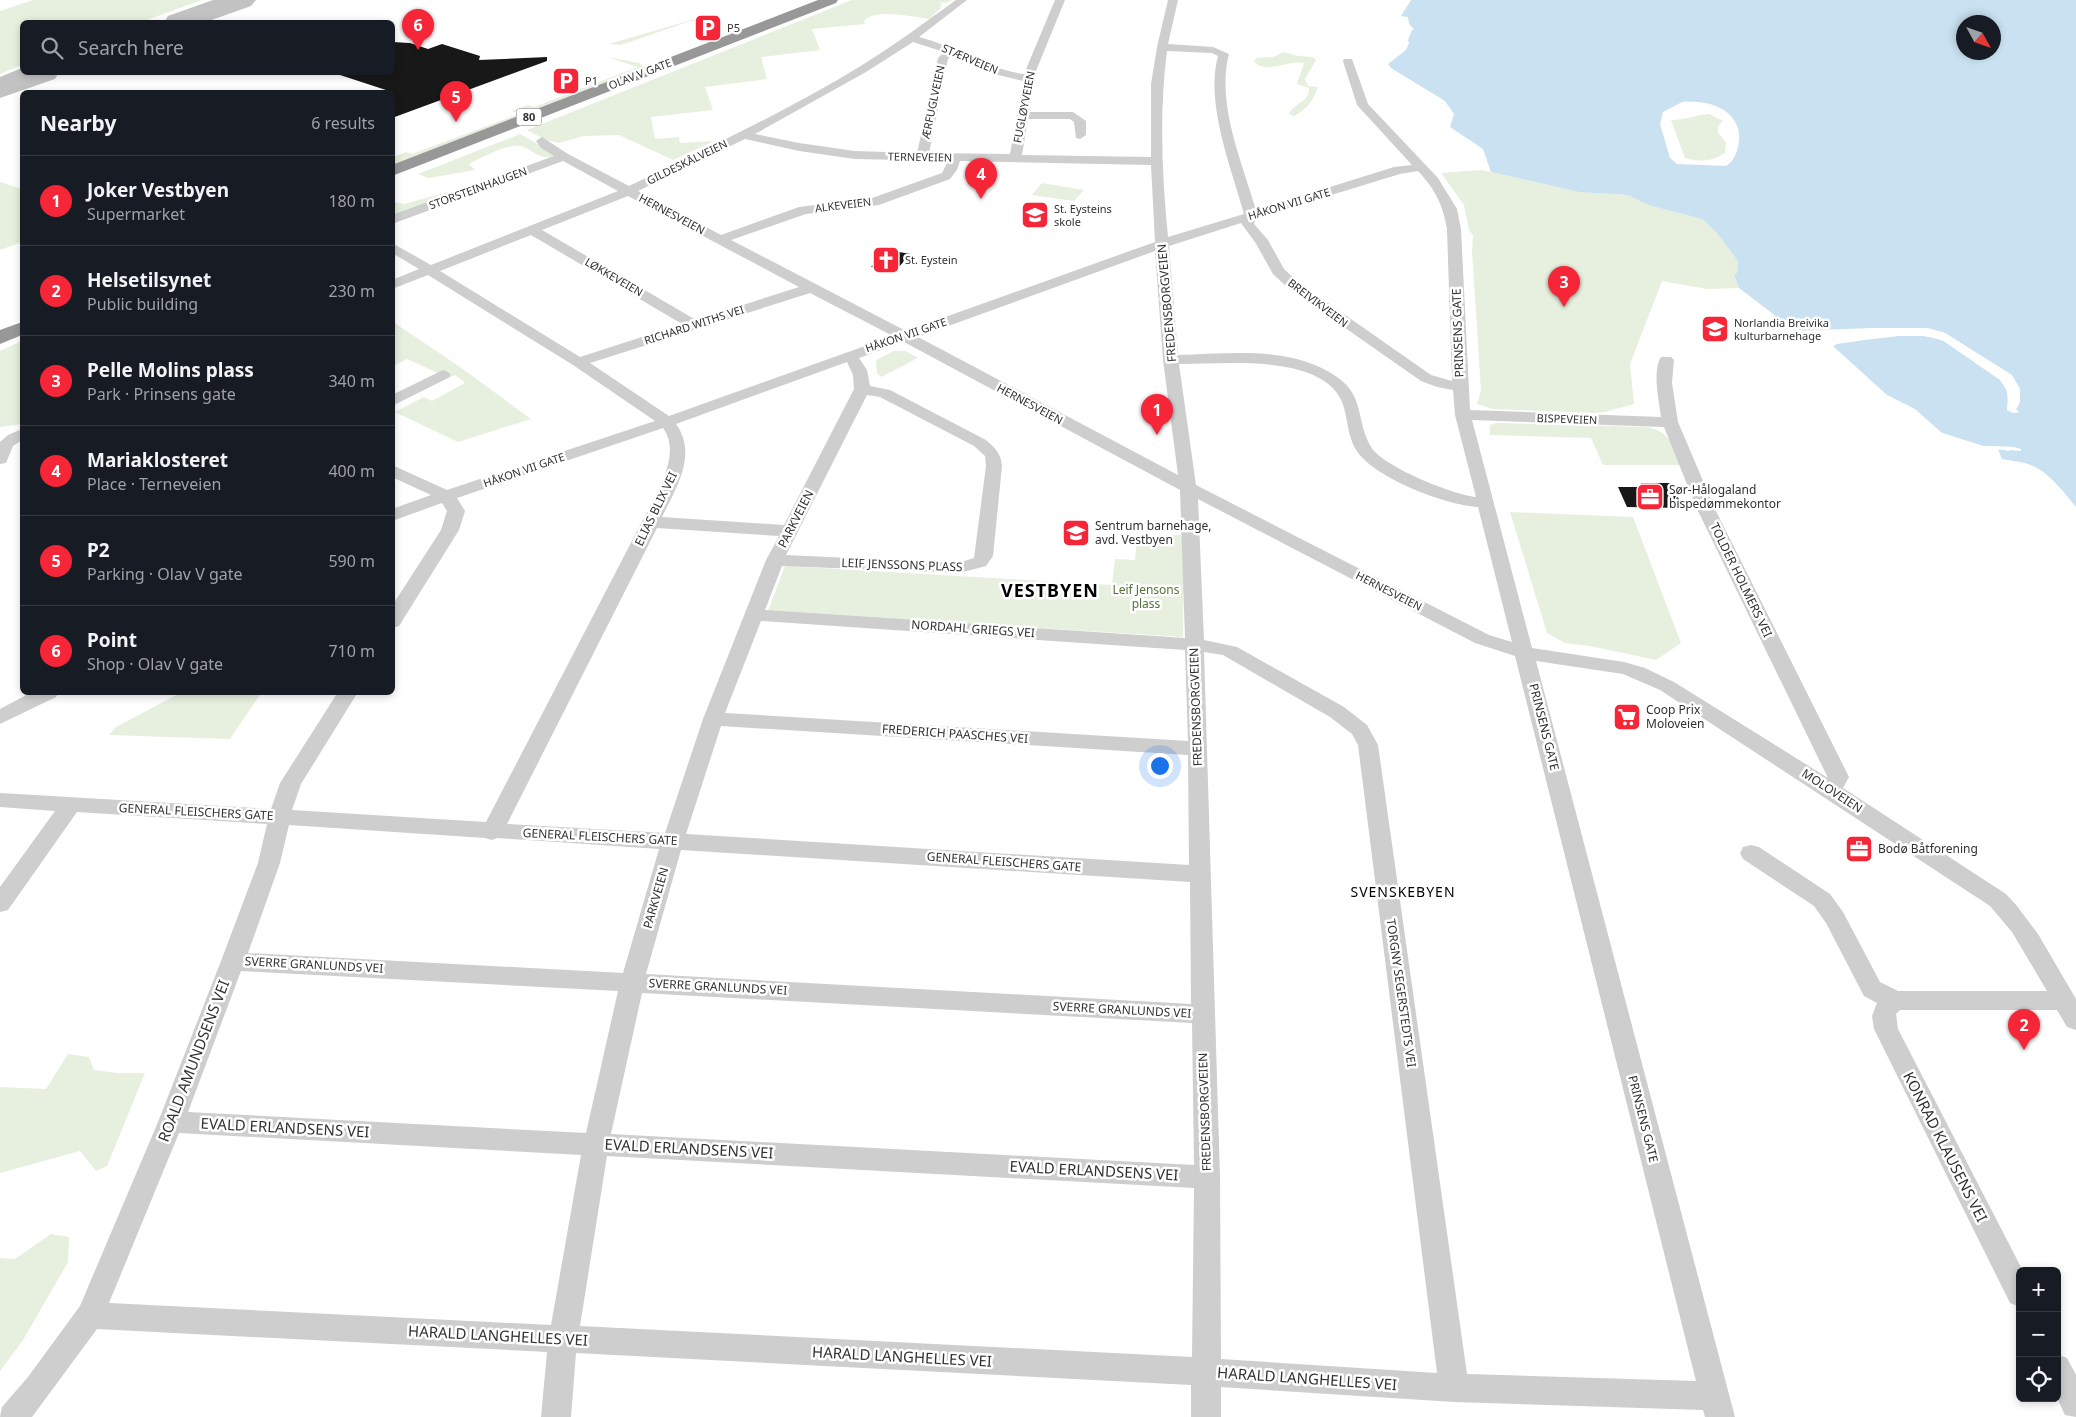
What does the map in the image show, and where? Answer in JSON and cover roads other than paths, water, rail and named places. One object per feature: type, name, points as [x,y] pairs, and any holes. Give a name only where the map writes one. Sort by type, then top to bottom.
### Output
[{"type":"highway","name":"OLAV V GATE","points":[[395,170],[831,0]]},
{"type":"highway","points":[[0,338],[20,329]]},
{"type":"street","name":"GILDESKÅLVEIEN","points":[[395,284],[629,191],[744,135],[862,70],[911,38],[962,0]]},
{"type":"street","name":"FUGLØYVEIEN","points":[[1015,159],[1028,78],[1060,0]]},
{"type":"street","name":"FREDENSBORGVEIEN","points":[[1172,0],[1162,46],[1157,84],[1158,161],[1160,229],[1163,245],[1162,258],[1171,360],[1184,470],[1189,488],[1198,749],[1207,1178],[1206,1417]]},
{"type":"street","name":"STÆRVEIEN","points":[[911,38],[931,43],[1010,76],[1028,78]]},
{"type":"street","name":"BREIVIKVEIEN","points":[[1162,46],[1213,50],[1224,54],[1219,67],[1221,110],[1251,216],[1247,224],[1261,240],[1278,272],[1292,286],[1426,378],[1442,384],[1460,386]]},
{"type":"street","name":"ÆRFUGLVEIEN","points":[[922,157],[943,58],[952,52]]},
{"type":"street","name":"PRINSENS GATE","points":[[1348,61],[1363,104],[1434,182],[1450,209],[1454,230],[1460,386],[1463,415],[1717,1406]]},
{"type":"street","points":[[1022,115],[1073,116],[1080,120],[1080,135]]},
{"type":"street","name":"TERNEVEIEN","points":[[744,135],[832,153],[922,157],[1158,161]]},
{"type":"street","name":"HERNESVEIEN","points":[[542,141],[545,146],[564,157],[1189,488],[1482,638],[1525,653]]},
{"type":"street","name":"STORSTEINHAUGEN","points":[[395,219],[564,157]]},
{"type":"street","name":"ALKEVEIEN","points":[[720,240],[804,210],[874,202],[888,198],[946,176],[951,170],[955,157]]},
{"type":"street","name":"HÅKON VII GATE","points":[[395,515],[667,422],[1163,245],[1398,170],[1422,168]]},
{"type":"street","name":"LØKKEVEIEN","points":[[532,230],[694,325]]},
{"type":"street","name":"ELIAS BLIX VEI","points":[[395,249],[578,362],[667,422],[676,432],[678,439],[679,458],[676,470],[492,832]]},
{"type":"street","name":"RICHARD WITHS VEI","points":[[578,362],[811,288]]},
{"type":"street","points":[[848,356],[856,361],[863,380],[862,389]]},
{"type":"street","points":[[1171,360],[1270,360],[1296,364],[1318,372],[1344,390],[1351,400],[1357,433],[1364,450],[1372,459],[1398,474],[1459,500],[1485,503]]},
{"type":"street","name":"TOLDER HOLMERS VEI","points":[[1666,360],[1664,383],[1670,422],[1706,509],[1839,776],[1838,781],[1829,789]]},
{"type":"street","points":[[395,399],[443,375]]},
{"type":"street","name":"PARKVEIEN","points":[[556,1417],[563,1340],[596,1144],[632,982],[713,719],[752,615],[774,560],[862,389]]},
{"type":"street","name":"LEIF JENSSONS PLASS","points":[[774,560],[960,568],[980,562],[984,556],[994,466],[993,455],[980,443],[884,393],[862,389]]},
{"type":"street","name":"BISPEVEIEN","points":[[1463,415],[1670,422]]},
{"type":"street","points":[[0,458],[4,447],[10,439],[20,435]]},
{"type":"street","points":[[395,471],[447,496],[456,511],[450,530],[395,617]]},
{"type":"street","points":[[651,522],[790,531]]},
{"type":"street","name":"NORDAHL GRIEGS VEI","points":[[752,615],[1193,643]]},
{"type":"street","name":"TORGNY SEGERSTEDTS VEI","points":[[1193,643],[1230,651],[1336,712],[1360,730],[1365,737],[1454,1388]]},
{"type":"street","name":"MOLOVEIEN","points":[[1525,653],[1606,664],[1631,670],[1652,679],[1829,789],[1998,900],[2009,910],[2070,1010]]},
{"type":"street","points":[[0,717],[44,695]]},
{"type":"street","name":"ROALD AMUNDSENS VEI","points":[[13,1417],[38,1387],[90,1316],[171,1122],[233,960],[269,863],[285,796],[291,783],[346,695]]},
{"type":"street","name":"FREDERICH PAASCHES VEI","points":[[713,719],[1198,749]]},
{"type":"street","name":"GENERAL FLEISCHERS GATE","points":[[0,800],[281,816],[492,832],[674,841],[1200,874]]},
{"type":"street","points":[[0,904],[71,804]]},
{"type":"street","points":[[1751,853],[1822,900],[1835,918],[1872,989],[1895,1001],[2070,1010]]},
{"type":"street","name":"SVERRE GRANLUNDS VEI","points":[[233,960],[1203,1014]]},
{"type":"street","name":"KONRAD KLAUSENS VEI","points":[[1895,1001],[1886,1006],[1883,1016],[1886,1029],[2016,1286]]},
{"type":"street","name":"EVALD ERLANDSENS VEI","points":[[171,1122],[1207,1178]]},
{"type":"street","name":"HARALD LANGHELLES VEI","points":[[90,1316],[1206,1372],[1717,1406]]},
{"type":"street","points":[[2061,1376],[2076,1405]]},
{"type":"water","points":[[1411,0],[2076,0],[2076,507],[2043,471],[2029,464],[2002,459],[1998,449],[2009,451],[2014,447],[1983,446],[1942,433],[1915,409],[1887,395],[1833,346],[1902,335],[1915,335],[1941,340],[1957,349],[2000,380],[2006,389],[2007,410],[2018,413],[2016,409],[2020,402],[2020,389],[2012,375],[1945,333],[1927,328],[1807,332],[1790,327],[1739,288],[1734,275],[1737,273],[1738,261],[1716,232],[1702,219],[1648,205],[1628,195],[1579,192],[1491,172],[1483,149],[1450,127],[1454,114],[1445,101],[1391,68],[1388,64],[1406,50],[1409,43],[1408,40],[1414,29],[1409,24],[1408,17],[1401,16]],"holes":[[[1682,102],[1704,103],[1724,110],[1737,125],[1739,135],[1738,147],[1732,160],[1726,166],[1677,164],[1670,158],[1660,124],[1663,112]]]},
{"type":"place","name":"P5","points":[[708,28]]},
{"type":"place","name":"Point","points":[[418,50]]},
{"type":"place","name":"P1","points":[[566,81]]},
{"type":"place","name":"P2","points":[[456,122]]},
{"type":"place","name":"Mariaklosteret","points":[[981,199]]},
{"type":"place","name":"St. Eysteins skole","points":[[1035,215]]},
{"type":"place","name":"St. Eystein","points":[[886,260]]},
{"type":"place","name":"Pelle Molins plass","points":[[1564,307]]},
{"type":"place","name":"Norlandia Breivika kulturbarnehage","points":[[1715,329]]},
{"type":"place","name":"Joker Vestbyen","points":[[1157,435]]},
{"type":"place","name":"Sør-Hålogaland bispedømmekontor","points":[[1650,497]]},
{"type":"place","name":"Sentrum barnehage, avd. Vestbyen","points":[[1076,533]]},
{"type":"place","name":"Coop Prix Moloveien","points":[[1627,717]]},
{"type":"place","name":"Bodø Båtforening","points":[[1859,849]]},
{"type":"place","name":"Helsetilsynet","points":[[2024,1050]]},
{"type":"district","name":"VESTBYEN","points":[[1050,591]]},
{"type":"district","name":"SVENSKEBYEN","points":[[1403,892]]},
{"type":"park label","name":"Leif Jensons plass","points":[[1146,597]]}]
